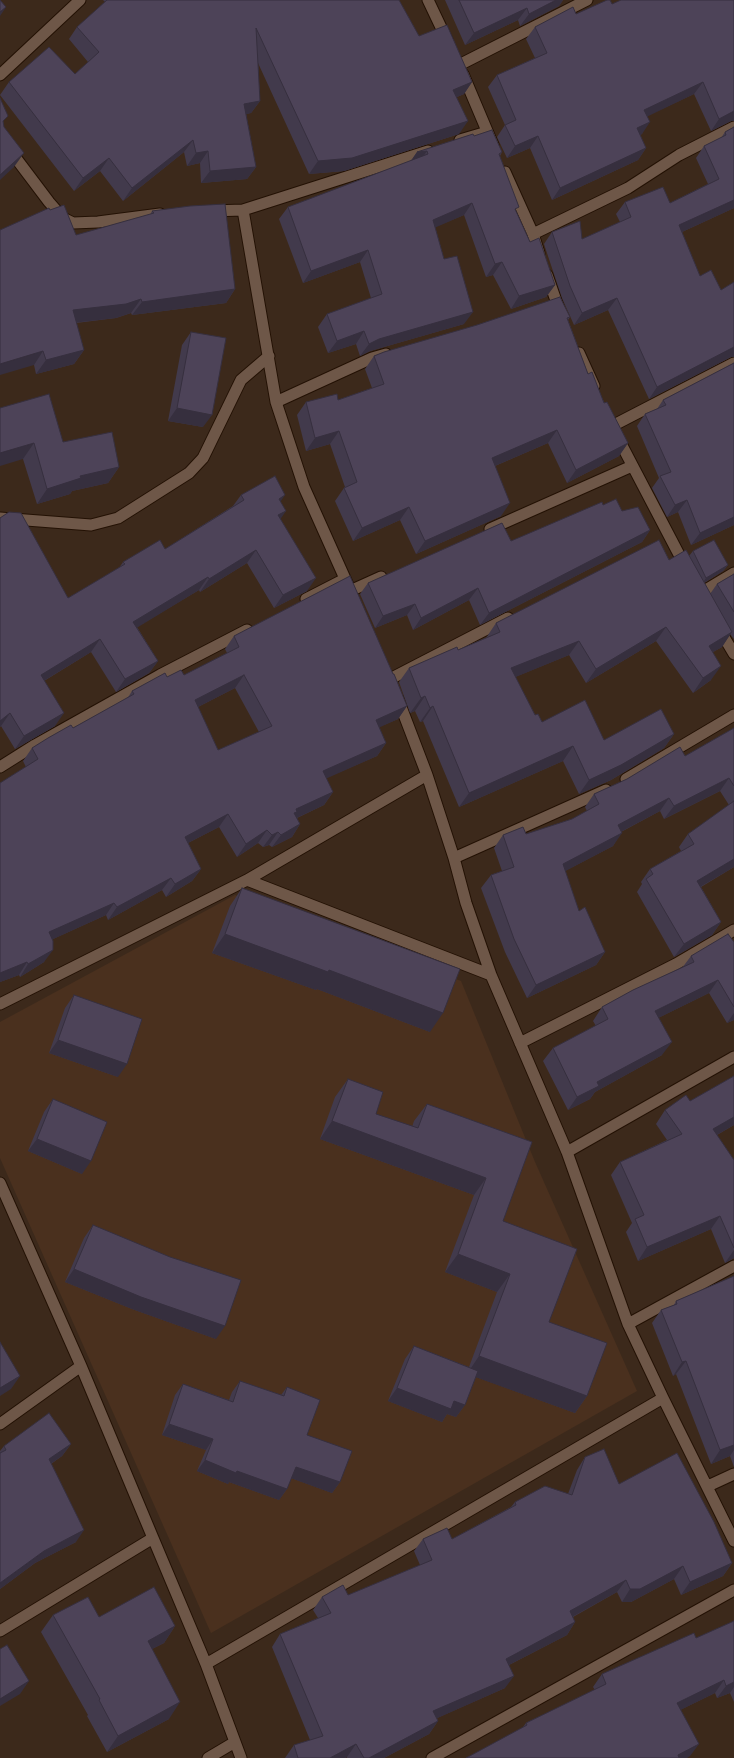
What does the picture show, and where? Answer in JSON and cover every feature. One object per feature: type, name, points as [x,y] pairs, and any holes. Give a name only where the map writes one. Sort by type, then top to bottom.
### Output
[{"type":"street","points":[[0,75],[80,0]]},
{"type":"street","points":[[428,0],[459,65],[487,132],[533,234],[552,303],[565,322]]},
{"type":"street","points":[[459,65],[586,0]]},
{"type":"street","points":[[533,234],[628,188],[679,155],[734,127]]},
{"type":"street","points":[[197,212],[243,210],[487,132]]},
{"type":"street","points":[[0,137],[49,202],[63,218],[74,223],[98,222],[174,213]]},
{"type":"street","points":[[243,210],[276,402],[304,486],[356,604]]},
{"type":"street","points":[[574,343],[600,398]]},
{"type":"street","points":[[276,402],[372,358],[394,352]]},
{"type":"street","points":[[0,518],[91,525],[118,518],[189,472],[203,458],[241,380],[269,356]]},
{"type":"street","points":[[734,363],[611,422],[665,538],[691,578],[701,597],[734,573]]},
{"type":"street","points":[[480,533],[632,466]]},
{"type":"street","points":[[350,591],[394,572]]},
{"type":"street","points":[[297,604],[345,579]]},
{"type":"street","points":[[515,614],[388,675],[427,775],[454,858],[466,903],[491,975],[567,1152],[628,1324],[734,1541]]},
{"type":"street","points":[[711,614],[734,654]]},
{"type":"street","points":[[0,767],[35,745],[153,679],[256,625]]},
{"type":"street","points":[[454,858],[614,786],[734,715]]},
{"type":"street","points":[[0,1004],[247,880],[427,775]]},
{"type":"street","points":[[247,880],[491,975]]},
{"type":"street","points":[[520,1043],[676,964],[734,930]]},
{"type":"street","points":[[567,1152],[734,1057]]},
{"type":"street","points":[[0,1183],[81,1366],[206,1664],[241,1758]]},
{"type":"street","points":[[628,1324],[734,1266]]},
{"type":"street","points":[[0,1424],[81,1366]]},
{"type":"street","points":[[206,1664],[663,1398]]},
{"type":"street","points":[[708,1486],[734,1474]]},
{"type":"street","points":[[0,1631],[153,1538]]},
{"type":"street","points":[[432,1758],[734,1590]]},
{"type":"street","points":[[208,1758],[235,1742]]},
{"type":"shaded area","points":[[235,895],[461,981],[535,1162],[637,1391],[211,1633],[0,1158],[0,1022]]},
{"type":"building","points":[[0,0],[6,7],[0,12]]},
{"type":"building","points":[[107,0],[399,0],[419,36],[447,25],[472,82],[453,90],[468,121],[352,158],[318,161],[256,28],[260,101],[244,104],[256,167],[210,171],[208,151],[196,153],[193,140],[132,188],[109,158],[83,178],[9,82],[49,47],[75,74],[99,52],[77,27]]},
{"type":"building","points":[[459,0],[556,0],[529,14],[527,8],[474,33]]},
{"type":"building","points":[[610,0],[612,4],[621,0],[734,0],[734,111],[719,119],[703,82],[644,110],[650,122],[637,128],[646,148],[560,188],[538,136],[515,146],[505,125],[516,120],[497,75],[547,53],[535,27],[573,7],[576,14]]},
{"type":"building","points":[[0,98],[8,116],[3,121],[4,127],[24,153],[0,175]]},
{"type":"building","points":[[734,127],[734,200],[679,225],[700,276],[711,270],[721,290],[734,282],[734,347],[657,387],[617,298],[582,313],[570,286],[552,232],[580,221],[582,239],[631,217],[625,202],[663,187],[670,203],[719,179],[704,146],[726,135],[725,132]]},
{"type":"building","points":[[492,130],[502,152],[499,154],[519,207],[515,209],[530,242],[539,238],[555,285],[519,296],[502,262],[495,264],[472,203],[433,220],[444,259],[457,256],[473,312],[379,339],[369,344],[364,331],[337,341],[327,314],[382,294],[368,250],[311,271],[288,207],[428,154],[427,151],[417,152],[473,134],[474,136]]},
{"type":"building","points":[[225,204],[235,289],[142,302],[141,299],[126,304],[73,310],[84,350],[46,360],[43,351],[0,364],[0,230],[49,208],[50,210],[64,205],[76,235],[154,213],[152,211],[190,206]]},
{"type":"building","points":[[560,297],[570,317],[567,318],[588,374],[592,372],[604,403],[607,402],[628,443],[576,470],[557,430],[492,458],[510,503],[425,541],[409,507],[362,528],[344,488],[357,482],[339,431],[315,438],[306,402],[337,394],[338,400],[384,384],[374,356],[477,325]]},
{"type":"building","points":[[191,332],[226,338],[212,415],[177,408]]},
{"type":"building","points":[[734,363],[734,517],[700,533],[687,500],[675,505],[660,476],[671,472],[645,414],[666,405],[663,400]]},
{"type":"building","points":[[49,394],[63,442],[112,432],[119,467],[80,476],[81,478],[47,489],[34,443],[0,453],[0,408]]},
{"type":"building","points":[[275,476],[285,495],[279,499],[286,511],[278,515],[316,578],[283,595],[256,550],[209,579],[208,577],[133,622],[158,661],[125,679],[100,639],[41,675],[64,713],[24,736],[10,713],[0,721],[0,518],[9,512],[21,513],[68,598],[125,564],[123,562],[160,540],[165,549],[244,500],[241,495]]},
{"type":"building","points":[[616,499],[622,511],[638,507],[650,530],[489,613],[478,588],[421,618],[415,604],[383,616],[368,583],[502,523],[511,541],[602,502],[603,505]]},
{"type":"building","points":[[659,540],[669,560],[686,550],[732,632],[709,646],[721,666],[703,678],[666,627],[596,669],[579,641],[511,668],[535,715],[538,714],[542,722],[585,700],[604,740],[661,709],[674,734],[621,765],[589,780],[573,746],[469,793],[433,706],[430,708],[425,696],[421,698],[409,668],[457,647],[458,650],[500,632],[496,623]]},
{"type":"building","points":[[714,540],[728,565],[706,578],[693,551]]},
{"type":"building","points":[[734,574],[734,612],[717,584]]},
{"type":"building","points":[[350,576],[407,706],[376,720],[386,743],[323,771],[333,792],[296,809],[297,812],[294,813],[300,824],[281,835],[278,832],[272,835],[267,830],[246,844],[228,814],[185,837],[201,869],[175,884],[171,878],[117,907],[114,903],[49,932],[53,941],[53,950],[28,964],[27,962],[0,973],[0,783],[38,759],[32,748],[71,725],[73,728],[134,694],[132,691],[165,673],[167,677],[181,670],[184,675],[239,647],[234,636]],"holes":[[[244,675],[272,726],[218,750],[195,700]]]},
{"type":"building","points":[[734,728],[734,786],[729,778],[674,806],[669,798],[618,825],[622,833],[563,864],[579,911],[585,907],[605,952],[536,985],[514,939],[491,875],[514,867],[503,835],[523,827],[526,834],[572,819],[599,804],[594,794],[627,779],[680,747],[685,756]]},
{"type":"building","points":[[734,801],[734,859],[697,881],[721,922],[684,944],[646,879],[653,874],[650,869],[694,844],[688,834]]},
{"type":"building","points":[[242,888],[460,969],[443,1013],[329,970],[328,972],[225,934]]},
{"type":"building","points":[[728,934],[734,942],[734,1007],[718,980],[655,1011],[672,1042],[597,1082],[599,1086],[577,1097],[553,1048],[608,1019],[602,1007],[633,990],[694,962],[691,956]]},
{"type":"building","points":[[74,995],[142,1019],[127,1064],[58,1040]]},
{"type":"building","points":[[734,1076],[734,1117],[713,1129],[734,1160],[734,1248],[720,1216],[647,1247],[635,1219],[644,1215],[620,1162],[682,1134],[665,1110],[686,1095],[690,1101]]},
{"type":"building","points":[[348,1079],[383,1092],[376,1114],[418,1128],[427,1104],[532,1142],[503,1221],[577,1249],[549,1322],[607,1343],[587,1396],[479,1356],[510,1274],[458,1254],[486,1178],[332,1121]]},
{"type":"building","points":[[53,1099],[107,1122],[91,1161],[37,1139]]},
{"type":"building","points":[[93,1225],[170,1257],[241,1280],[225,1326],[141,1297],[74,1269]]},
{"type":"building","points":[[734,1276],[734,1445],[720,1450],[686,1361],[682,1362],[661,1310],[677,1304],[676,1301]]},
{"type":"building","points":[[0,1342],[20,1376],[0,1388]]},
{"type":"building","points":[[414,1346],[478,1371],[465,1405],[454,1401],[451,1409],[397,1388]]},
{"type":"building","points":[[240,1381],[284,1396],[287,1387],[320,1400],[307,1435],[352,1451],[340,1482],[296,1467],[287,1489],[237,1471],[236,1473],[205,1460],[213,1439],[169,1424],[183,1384],[233,1402]]},
{"type":"building","points":[[49,1413],[71,1444],[49,1459],[84,1530],[44,1551],[0,1583],[0,1453],[6,1450],[4,1446]]},
{"type":"building","points":[[604,1449],[619,1484],[677,1453],[714,1522],[732,1563],[690,1582],[683,1566],[640,1589],[630,1589],[626,1580],[570,1611],[575,1622],[506,1659],[514,1676],[433,1711],[438,1721],[369,1758],[364,1758],[356,1744],[330,1758],[298,1758],[294,1745],[323,1736],[280,1634],[331,1613],[322,1597],[343,1585],[348,1595],[432,1560],[423,1539],[447,1528],[452,1539],[516,1505],[515,1502],[545,1486],[572,1495],[585,1457]]},
{"type":"building","points":[[154,1587],[175,1626],[148,1641],[180,1702],[118,1736],[99,1700],[100,1699],[53,1615],[88,1597],[99,1617]]},
{"type":"building","points":[[734,1621],[734,1682],[726,1686],[724,1680],[677,1703],[699,1744],[678,1755],[679,1758],[466,1758],[527,1725],[526,1723],[606,1684],[602,1674],[694,1633],[696,1638]]},
{"type":"building","points":[[7,1645],[29,1681],[0,1699],[0,1649]]}]
